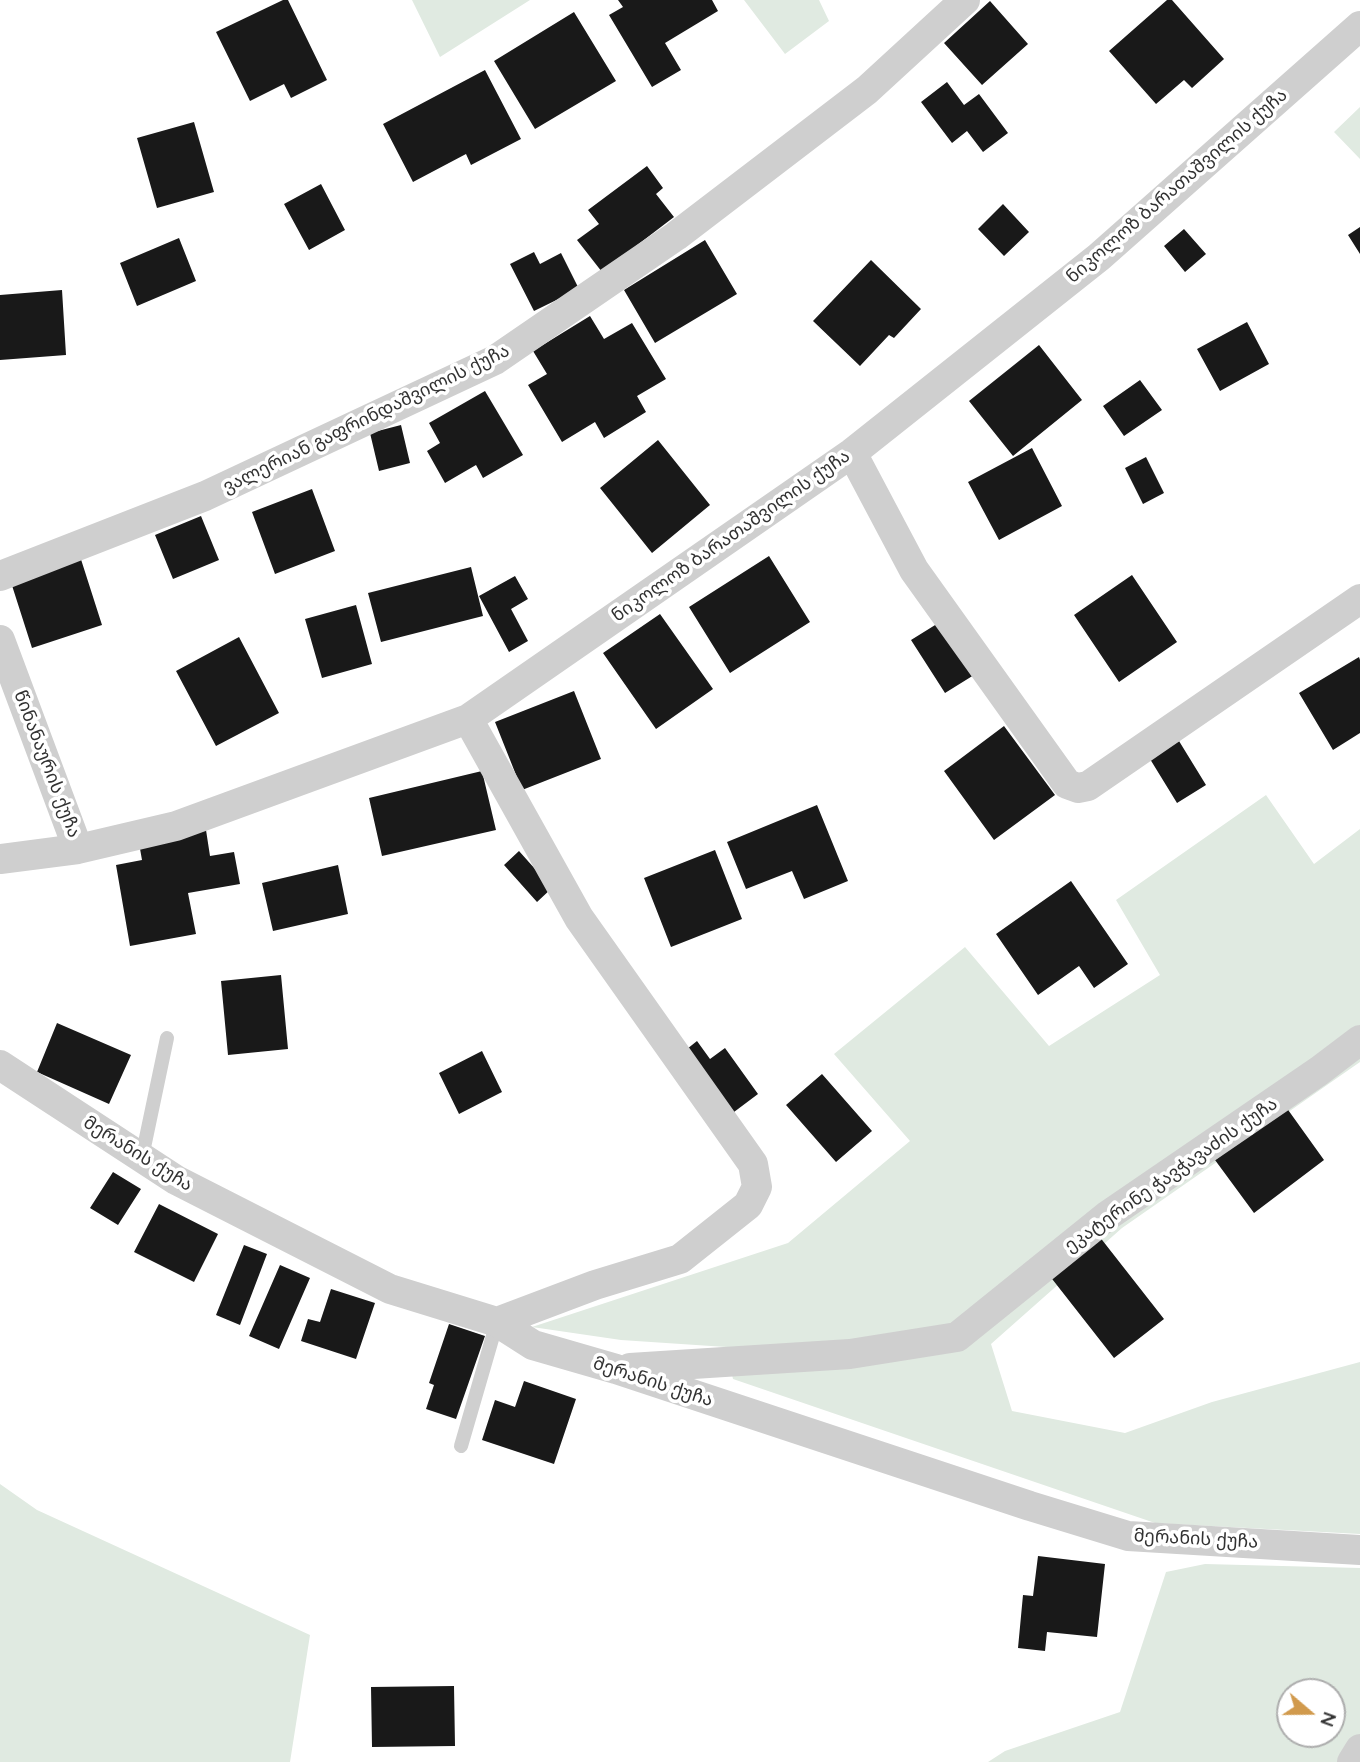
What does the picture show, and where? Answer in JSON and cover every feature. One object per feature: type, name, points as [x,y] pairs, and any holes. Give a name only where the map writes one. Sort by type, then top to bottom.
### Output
[{"type":"street","name":"ვალერიან გაფრინდაშვილის ქუჩა","points":[[0,576],[205,496],[495,360],[676,236],[867,90],[965,0]]},
{"type":"street","name":"ნიკოლოზ ბარათაშვილის ქუჩა","points":[[0,859],[78,849],[176,826],[468,719],[852,453],[1099,257],[1360,26]]},
{"type":"street","points":[[852,453],[914,570],[1067,785],[1078,788],[1088,786],[1360,599]]},
{"type":"street","name":"წინანაურის ქუჩა","points":[[0,640],[78,849]]},
{"type":"street","points":[[468,719],[579,918],[753,1164],[757,1187],[748,1205],[680,1259],[595,1285],[496,1322]]},
{"type":"street","name":"ეკატერინე ჭავჭავაძის ქუჩა","points":[[616,1369],[850,1354],[957,1337],[1107,1216],[1360,1040]]},
{"type":"street","name":"მერანის ქუჩა","points":[[0,1065],[176,1180],[390,1289],[496,1322],[533,1345],[616,1369],[1128,1536],[1360,1550]]},
{"type":"street","points":[[1352,1762],[1360,1749]]},
{"type":"lane","points":[[142,1157],[167,1038]]},
{"type":"lane","points":[[461,1446],[496,1322]]},
{"type":"shaded area","points":[[412,0],[530,0],[440,57]]},
{"type":"shaded area","points":[[744,0],[819,0],[829,21],[785,54]]},
{"type":"shaded area","points":[[1360,107],[1360,159],[1334,132]]},
{"type":"shaded area","points":[[1266,795],[1314,864],[1360,829],[1360,1062],[1122,1228],[991,1344],[1012,1411],[1125,1433],[1212,1402],[1360,1362],[1360,1534],[1155,1523],[733,1379],[726,1347],[621,1340],[532,1327],[788,1243],[910,1141],[834,1054],[965,947],[1049,1046],[1160,975],[1116,900]]},
{"type":"shaded area","points":[[0,1484],[37,1510],[310,1635],[290,1762],[0,1762]]},
{"type":"shaded area","points":[[1205,1564],[1360,1568],[1360,1762],[988,1762],[1005,1751],[1120,1712],[1166,1572]]},
{"type":"building","points":[[288,0],[327,80],[291,98],[284,84],[250,101],[216,32]]},
{"type":"building","points":[[618,0],[712,0],[718,11],[665,43],[681,70],[652,87],[609,15],[623,7]]},
{"type":"building","points":[[1167,0],[1172,0],[1224,59],[1192,88],[1184,80],[1156,104],[1109,51]]},
{"type":"building","points":[[990,1],[1028,44],[982,85],[944,43]]},
{"type":"building","points":[[574,12],[616,81],[535,129],[494,61]]},
{"type":"building","points":[[485,70],[521,139],[471,165],[466,154],[413,182],[383,124]]},
{"type":"building","points":[[947,82],[964,105],[979,94],[1008,133],[983,152],[967,131],[952,143],[921,102]]},
{"type":"building","points":[[194,122],[214,192],[157,208],[137,138]]},
{"type":"building","points":[[647,166],[663,188],[656,194],[674,217],[602,272],[577,240],[599,224],[588,210]]},
{"type":"building","points":[[321,184],[345,230],[309,250],[284,204]]},
{"type":"building","points":[[1003,204],[1029,232],[1004,256],[978,229]]},
{"type":"building","points":[[1360,227],[1360,254],[1348,235]]},
{"type":"building","points":[[1184,229],[1206,254],[1185,272],[1164,246]]},
{"type":"building","points":[[179,238],[196,281],[137,306],[120,263]]},
{"type":"building","points":[[705,240],[737,294],[655,343],[624,290]]},
{"type":"building","points":[[534,252],[540,264],[561,253],[579,289],[534,311],[510,264]]},
{"type":"building","points":[[871,260],[921,309],[894,338],[889,335],[860,366],[813,321]]},
{"type":"building","points":[[62,290],[66,355],[0,360],[0,295]]},
{"type":"building","points":[[590,316],[604,339],[632,323],[666,379],[637,396],[646,412],[604,438],[595,422],[562,442],[528,385],[547,374],[533,351]]},
{"type":"building","points":[[1247,322],[1269,364],[1220,391],[1197,349]]},
{"type":"building","points":[[1039,345],[1082,400],[1013,456],[969,401]]},
{"type":"building","points":[[1140,380],[1162,410],[1124,436],[1103,406]]},
{"type":"building","points":[[485,391],[523,455],[483,478],[476,465],[445,483],[427,451],[440,443],[429,423]]},
{"type":"building","points":[[401,425],[410,463],[379,471],[370,433]]},
{"type":"building","points":[[658,440],[710,505],[652,553],[600,488]]},
{"type":"building","points":[[1032,448],[1062,506],[999,540],[968,482]]},
{"type":"building","points":[[1146,457],[1164,493],[1143,504],[1125,468]]},
{"type":"building","points":[[312,489],[335,551],[275,574],[252,512]]},
{"type":"building","points":[[201,516],[219,560],[173,579],[155,535]]},
{"type":"building","points":[[78,550],[102,625],[32,648],[8,573]]},
{"type":"building","points":[[769,556],[810,622],[730,673],[689,607]]},
{"type":"building","points":[[471,567],[483,616],[381,642],[368,593]]},
{"type":"building","points":[[1132,575],[1177,642],[1119,682],[1074,615]]},
{"type":"building","points":[[515,576],[528,599],[511,609],[528,641],[509,652],[479,596]]},
{"type":"building","points":[[356,605],[372,664],[322,678],[305,619]]},
{"type":"building","points":[[660,614],[713,689],[656,729],[603,653]]},
{"type":"building","points":[[940,622],[974,675],[945,693],[911,640]]},
{"type":"building","points":[[239,637],[279,713],[216,746],[176,671]]},
{"type":"building","points":[[1359,657],[1360,733],[1333,750],[1299,693]]},
{"type":"building","points":[[574,691],[601,759],[522,790],[495,722]]},
{"type":"building","points":[[1004,726],[1055,795],[994,840],[944,771]]},
{"type":"building","points":[[1179,741],[1206,785],[1177,803],[1150,759]]},
{"type":"building","points":[[482,771],[496,830],[382,856],[369,798]]},
{"type":"building","points":[[817,805],[848,881],[804,899],[792,871],[746,889],[727,842]]},
{"type":"building","points":[[206,830],[210,856],[234,852],[240,884],[188,893],[196,934],[130,946],[116,865],[142,860],[139,843]]},
{"type":"building","points":[[715,850],[742,919],[671,947],[644,878]]},
{"type":"building","points":[[519,851],[552,888],[537,902],[504,865]]},
{"type":"building","points":[[338,865],[348,914],[273,931],[262,883]]},
{"type":"building","points":[[1071,881],[1128,964],[1094,988],[1079,966],[1038,995],[996,934]]},
{"type":"building","points":[[281,975],[288,1049],[228,1055],[221,981]]},
{"type":"building","points":[[57,1023],[131,1055],[109,1104],[37,1072]]},
{"type":"building","points":[[697,1041],[710,1059],[725,1048],[758,1094],[734,1112],[687,1049]]},
{"type":"building","points":[[482,1051],[502,1092],[459,1114],[439,1073]]},
{"type":"building","points":[[822,1074],[872,1131],[836,1162],[786,1105]]},
{"type":"building","points":[[1286,1107],[1324,1160],[1254,1213],[1215,1160]]},
{"type":"building","points":[[113,1172],[141,1189],[118,1225],[90,1208]]},
{"type":"building","points":[[159,1204],[218,1234],[194,1282],[134,1252]]},
{"type":"building","points":[[1099,1236],[1164,1319],[1114,1358],[1049,1275]]},
{"type":"building","points":[[244,1245],[267,1254],[240,1325],[216,1315]]},
{"type":"building","points":[[280,1265],[310,1278],[279,1349],[249,1336]]},
{"type":"building","points":[[331,1289],[375,1303],[356,1359],[301,1341],[308,1319],[320,1322]]},
{"type":"building","points":[[449,1324],[485,1336],[456,1419],[426,1409],[434,1385],[429,1383]]},
{"type":"building","points":[[524,1381],[576,1399],[554,1464],[482,1440],[495,1400],[515,1407]]},
{"type":"building","points":[[1038,1556],[1105,1564],[1097,1637],[1047,1632],[1045,1651],[1018,1648],[1023,1595],[1033,1596]]},
{"type":"building","points":[[454,1686],[455,1746],[372,1747],[371,1687]]}]
